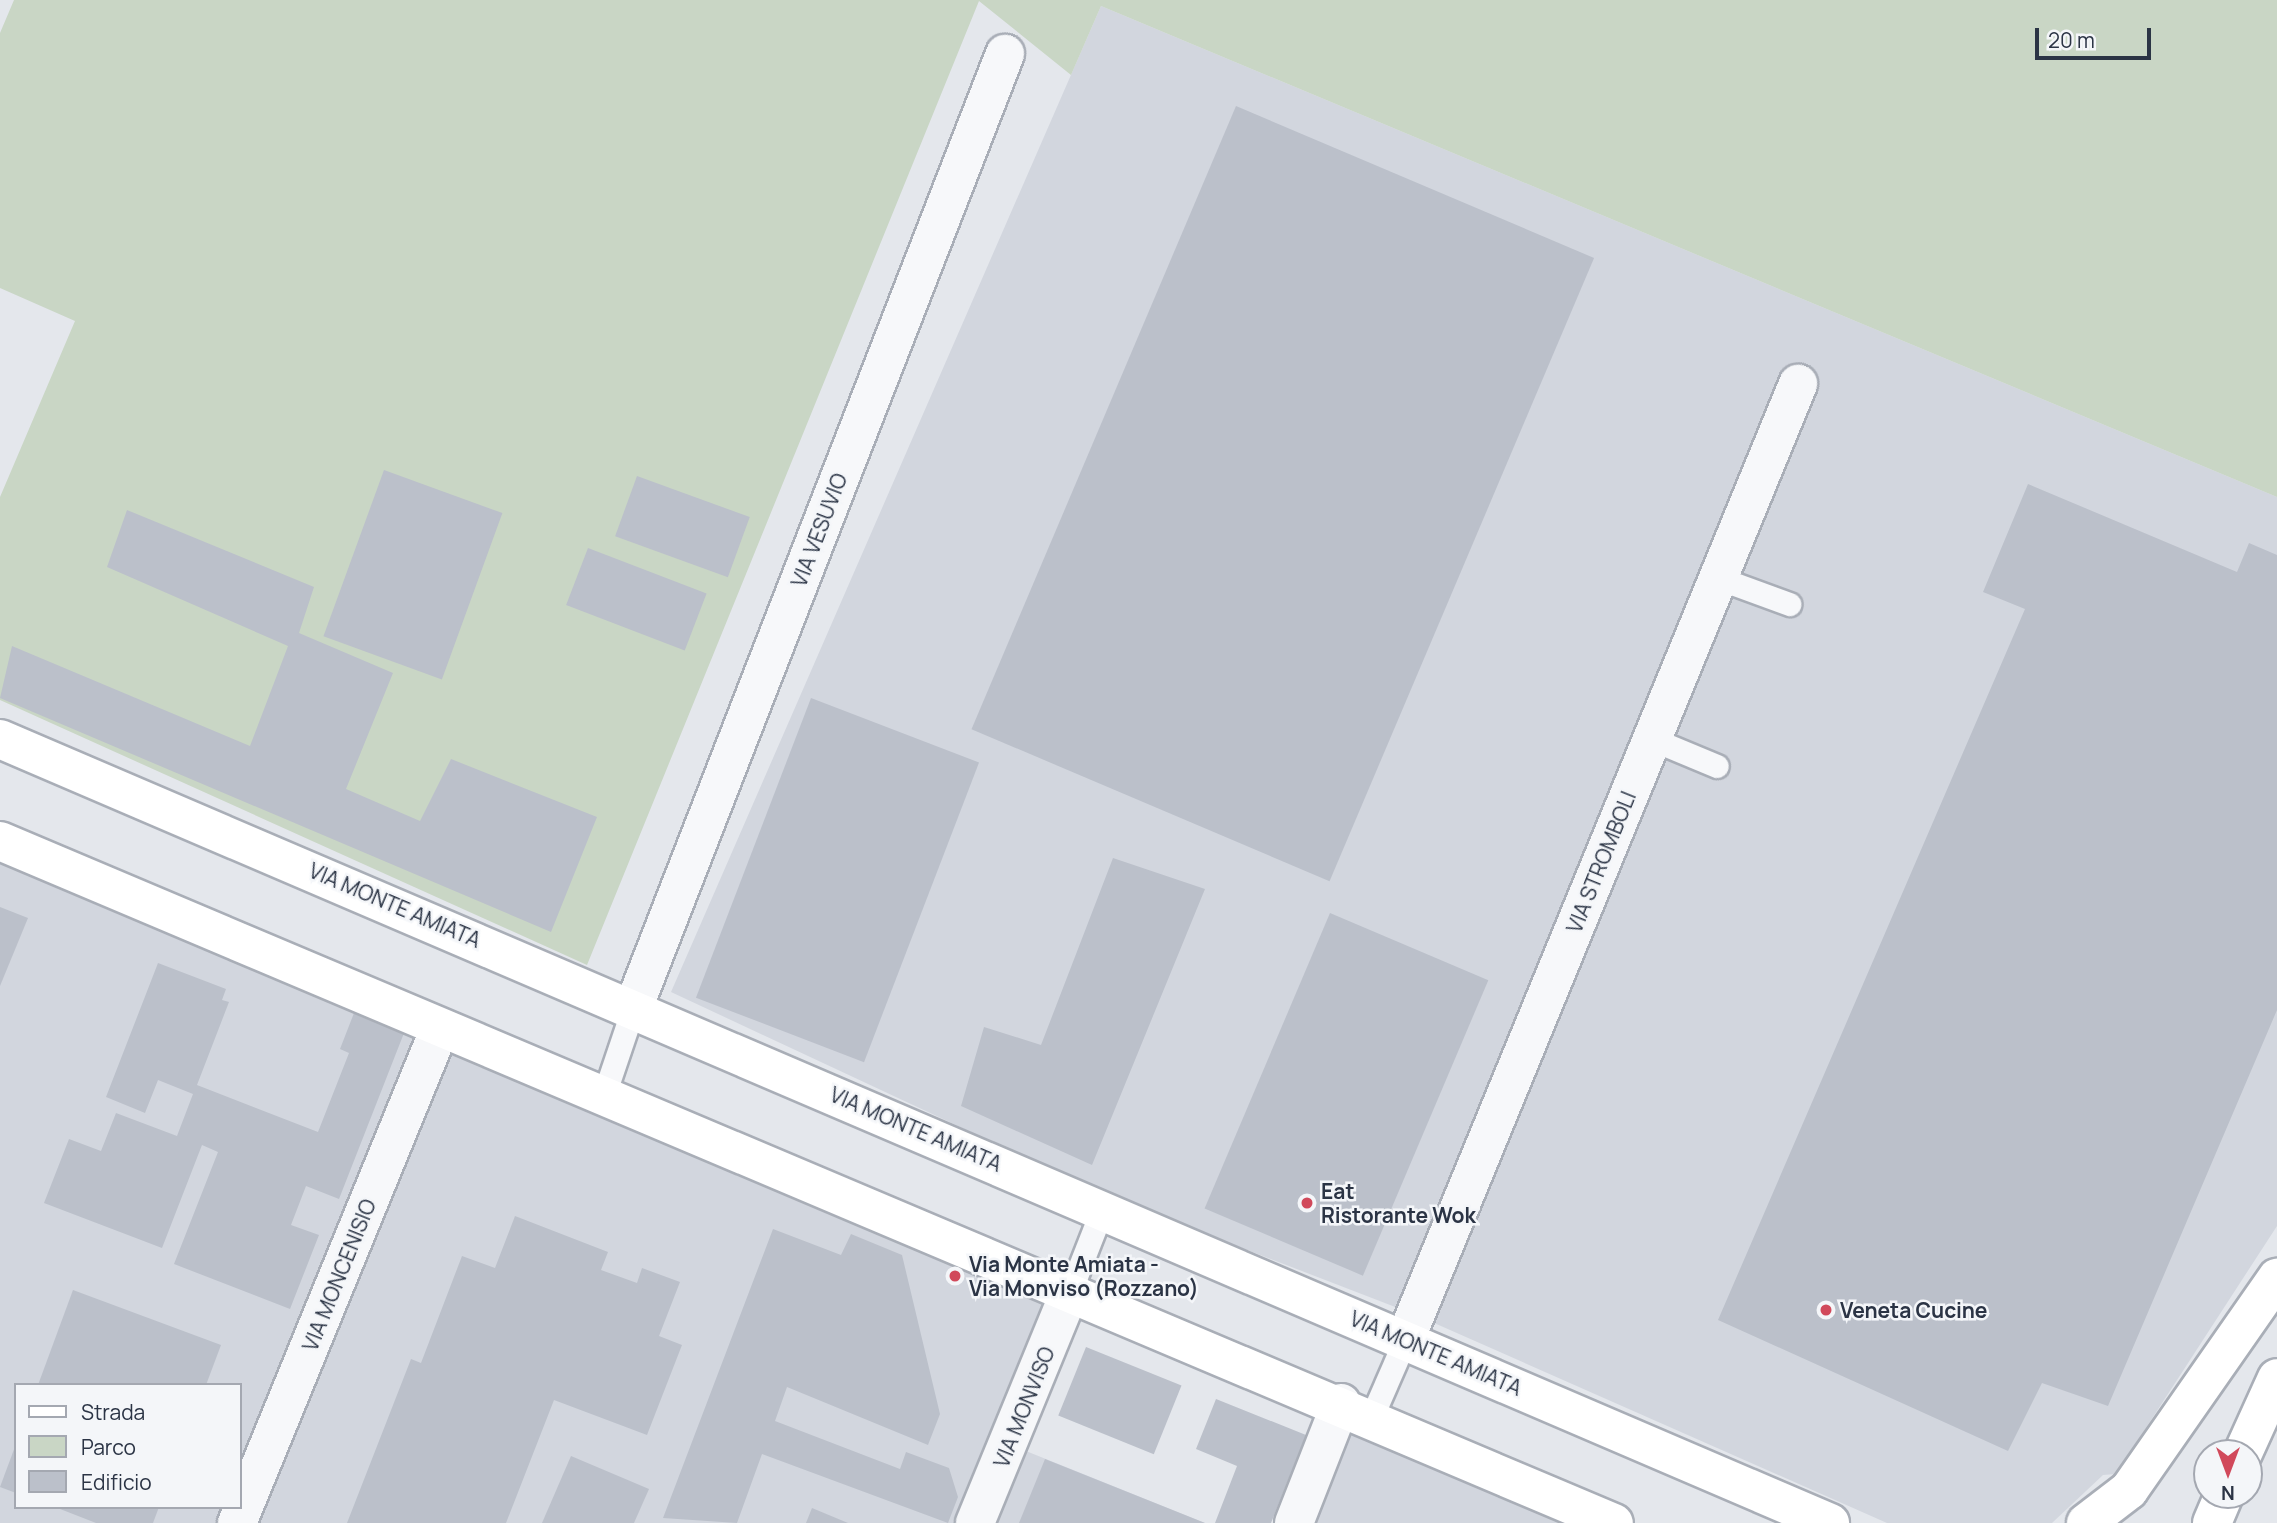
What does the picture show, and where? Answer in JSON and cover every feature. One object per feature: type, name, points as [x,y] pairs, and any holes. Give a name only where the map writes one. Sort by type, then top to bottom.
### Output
[{"type":"main road","name":"VIA MONTE AMIATA","points":[[0,739],[634,1006],[1826,1522]]},
{"type":"main road","points":[[0,841],[440,1028],[1071,1289],[1614,1523]]},
{"type":"main road","points":[[2086,1523],[2129,1490],[2277,1278]]},
{"type":"main road","points":[[2249,1439],[2277,1378]]},
{"type":"street","name":"VIA VESUVIO","points":[[634,1006],[1005,54]]},
{"type":"street","name":"VIA STROMBOLI","points":[[1405,1340],[1798,384]]},
{"type":"street","name":"VIA MONCENISIO","points":[[237,1523],[440,1028]]},
{"type":"street","name":"VIA MONVISO","points":[[975,1523],[1071,1289]]},
{"type":"street","points":[[1294,1523],[1357,1410]]},
{"type":"lane","points":[[1718,578],[1789,604]]},
{"type":"lane","points":[[1652,739],[1717,766]]},
{"type":"lane","points":[[604,1095],[634,1006]]},
{"type":"lane","points":[[1071,1289],[1102,1210]]},
{"type":"lane","points":[[1357,1410],[1405,1340]]},
{"type":"shaded area","points":[[1101,6],[2277,497],[2277,1226],[2116,1474],[2103,1475],[2052,1523],[1887,1523],[1416,1315],[1110,1197],[671,992]]},
{"type":"shaded area","points":[[0,841],[1071,1289],[1011,1445],[1205,1523],[0,1523]]},
{"type":"shaded area","points":[[1341,1403],[1613,1523],[1294,1523]]},
{"type":"green space","points":[[14,0],[2277,0],[2277,497],[1101,6],[1071,75],[979,1],[587,965],[0,700],[0,497],[75,321],[0,288],[0,33]]},
{"type":"building","points":[[1236,106],[1594,258],[1330,881],[971,729]]},
{"type":"building","points":[[384,470],[502,513],[442,679],[323,636]]},
{"type":"building","points":[[637,476],[750,517],[728,577],[615,536]]},
{"type":"building","points":[[2028,484],[2237,572],[2249,543],[2277,555],[2277,1010],[2108,1406],[2042,1383],[2008,1451],[1718,1320],[2025,609],[1983,592]]},
{"type":"building","points":[[127,510],[314,587],[299,633],[393,673],[346,789],[420,821],[451,759],[597,817],[551,932],[0,698],[12,646],[250,746],[288,646],[107,567]]},
{"type":"building","points":[[588,548],[707,594],[685,650],[566,605]]},
{"type":"building","points":[[811,698],[979,763],[864,1062],[696,998]]},
{"type":"building","points":[[1113,858],[1205,889],[1092,1165],[961,1106],[984,1027],[1041,1045]]},
{"type":"building","points":[[0,907],[28,918],[0,986]]},
{"type":"building","points":[[1330,913],[1488,980],[1363,1276],[1205,1208]]},
{"type":"building","points":[[158,963],[226,989],[222,1000],[229,1002],[197,1085],[318,1132],[349,1053],[340,1049],[354,1013],[404,1033],[339,1199],[306,1186],[291,1225],[319,1235],[290,1309],[174,1264],[218,1152],[202,1145],[162,1248],[44,1203],[69,1139],[101,1151],[116,1113],[177,1136],[193,1094],[158,1080],[145,1113],[106,1097]]},
{"type":"building","points":[[515,1216],[608,1252],[601,1270],[637,1283],[642,1268],[680,1282],[659,1336],[682,1345],[647,1435],[554,1400],[506,1523],[347,1523],[411,1359],[421,1363],[462,1256],[495,1268]]},
{"type":"building","points":[[773,1229],[841,1255],[851,1234],[902,1255],[940,1414],[928,1445],[787,1387],[775,1421],[900,1469],[906,1452],[949,1468],[958,1497],[948,1523],[762,1454],[737,1523],[663,1518]]},
{"type":"building","points":[[73,1290],[221,1345],[207,1383],[39,1383]]},
{"type":"building","points":[[1086,1347],[1181,1386],[1154,1454],[1058,1416]]},
{"type":"building","points":[[1216,1399],[1306,1435],[1271,1523],[1215,1523],[1237,1466],[1196,1449]]},
{"type":"building","points":[[14,1449],[14,1492],[0,1487]]},
{"type":"building","points":[[571,1456],[649,1489],[634,1523],[542,1523]]},
{"type":"building","points":[[1045,1459],[1205,1523],[1019,1523]]},
{"type":"building","points":[[812,1508],[848,1523],[806,1523]]},
{"type":"building","points":[[60,1509],[158,1509],[153,1523],[96,1523]]},
{"type":"place","name":"Eat Ristorante Wok","points":[[1307,1203]]},
{"type":"place","name":"Via Monte Amiata - Via Monviso (Rozzano)","points":[[955,1276]]},
{"type":"place","name":"Veneta Cucine","points":[[1826,1310]]}]
